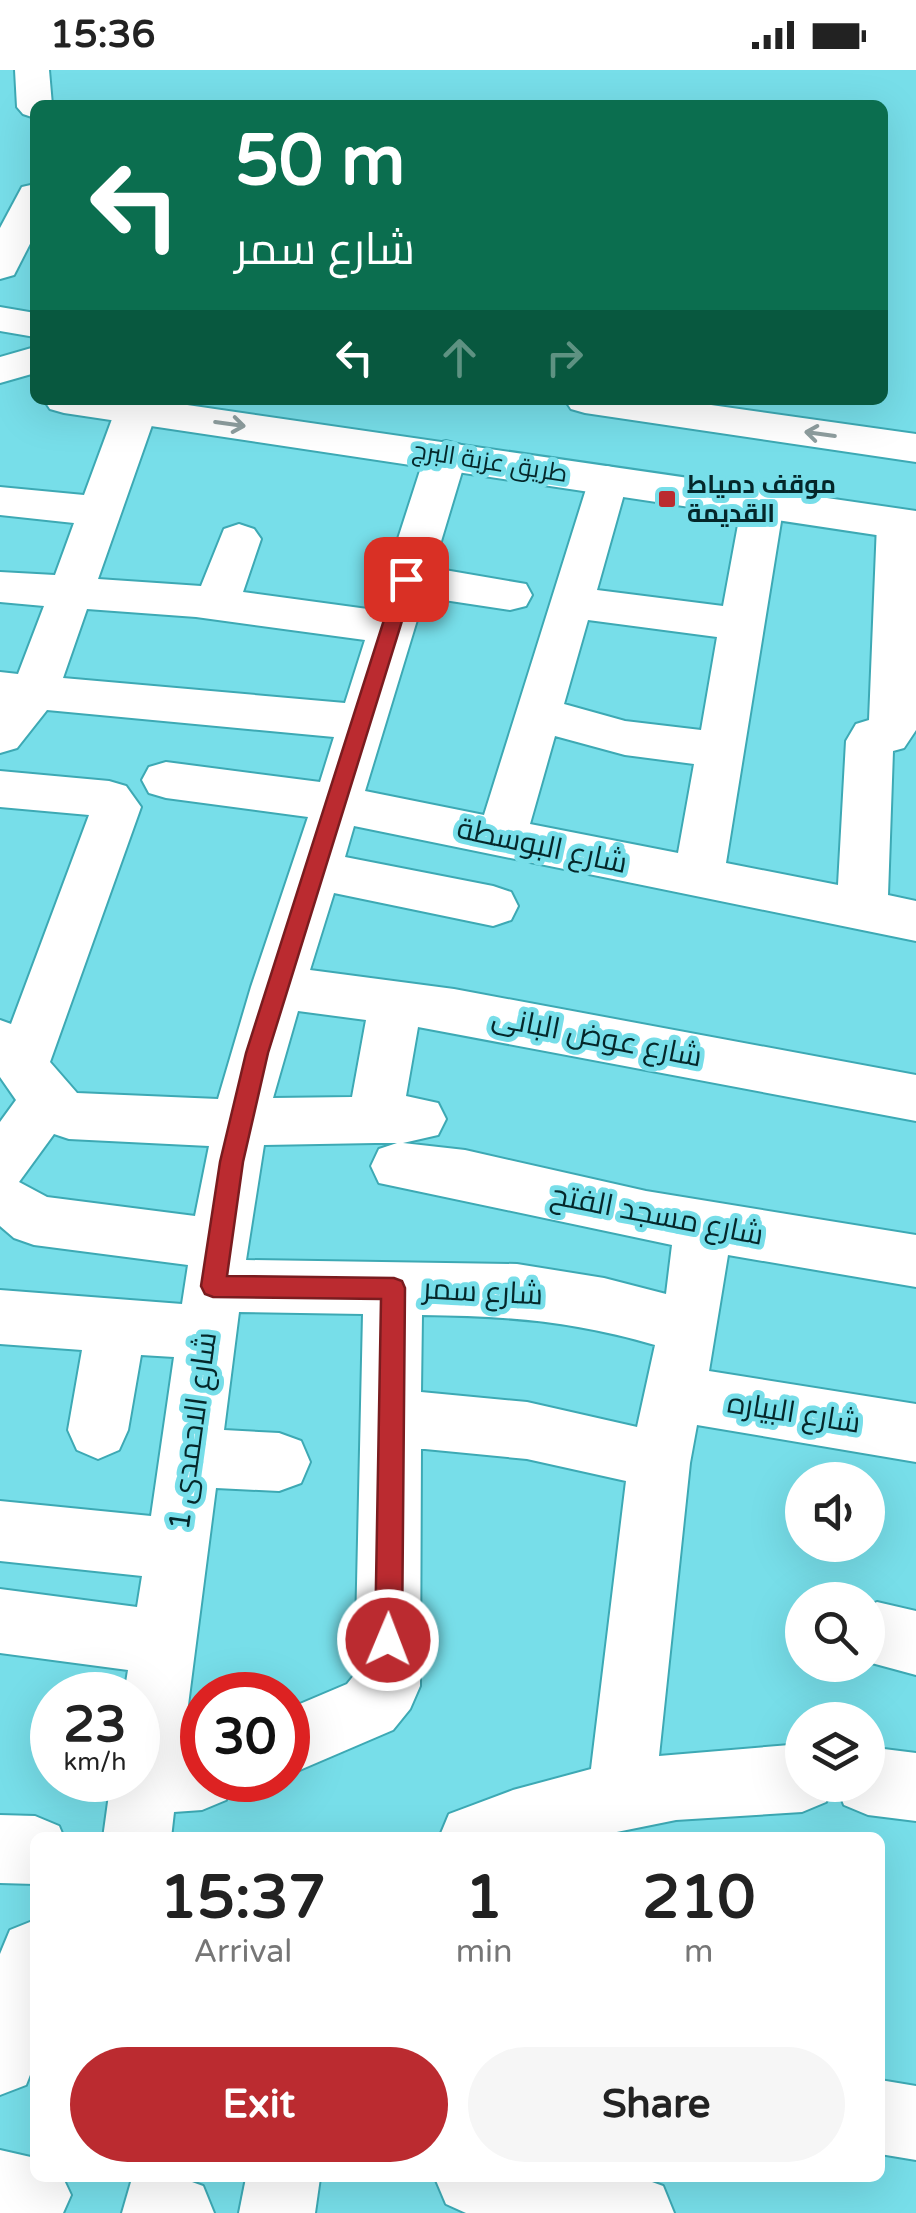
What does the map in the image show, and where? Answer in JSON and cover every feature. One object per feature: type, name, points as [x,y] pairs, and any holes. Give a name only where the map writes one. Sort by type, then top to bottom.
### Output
[{"type":"street","points":[[32,70],[34,100]]},
{"type":"street","points":[[0,267],[30,205]]},
{"type":"street","points":[[0,319],[30,325]]},
{"type":"street","points":[[0,370],[30,361]]},
{"type":"street","points":[[0,392],[30,395]]},
{"type":"street","name":"طريق عزبة البرج","points":[[100,405],[908,525]]},
{"type":"street","points":[[622,405],[916,448]]},
{"type":"street","points":[[0,736],[18,690],[70,594],[136,410]]},
{"type":"street","points":[[666,488],[634,474],[623,456],[623,444],[639,423],[654,416],[681,413]]},
{"type":"street","name":"شارع الاحمدى 1","points":[[161,1798],[164,1643],[240,1122],[277,987],[446,454]]},
{"type":"street","points":[[502,838],[607,480]]},
{"type":"street","points":[[700,878],[763,503]]},
{"type":"street","points":[[8,541],[99,511]]},
{"type":"street","points":[[862,910],[870,741],[872,736],[891,732],[904,722],[908,525]]},
{"type":"street","points":[[217,603],[239,538]]},
{"type":"street","points":[[8,541],[70,594],[217,603],[398,604],[510,595]]},
{"type":"street","points":[[571,602],[742,624]]},
{"type":"street","points":[[18,690],[361,722]]},
{"type":"street","points":[[538,714],[625,738],[720,750]]},
{"type":"street","name":"شارع البوسطة","points":[[166,780],[336,803],[916,921]]},
{"type":"street","points":[[0,788],[109,800],[117,808],[23,1068],[0,1165]]},
{"type":"street","points":[[315,870],[493,906]]},
{"type":"street","name":"شارع عوض البانى","points":[[277,987],[396,1001],[916,1098]]},
{"type":"street","points":[[396,1001],[397,1135]]},
{"type":"street","name":"شارع مسجد الفتح","points":[[23,1068],[60,1113],[80,1118],[240,1122],[397,1135],[465,1174],[588,1204],[916,1261]]},
{"type":"street","points":[[0,1201],[20,1207],[34,1220],[210,1309]]},
{"type":"street","points":[[621,1796],[660,1463],[688,1327],[703,1225]]},
{"type":"street","points":[[310,1733],[370,1707],[387,1686],[394,1288]]},
{"type":"street","name":"شارع سمر","points":[[210,1309],[394,1288],[546,1293],[688,1327]]},
{"type":"street","points":[[0,1317],[113,1345],[210,1309]]},
{"type":"street","points":[[98,1430],[113,1345]]},
{"type":"street","name":"شارع البياره","points":[[673,1393],[916,1433]]},
{"type":"street","points":[[392,1420],[516,1428],[604,1446],[660,1463]]},
{"type":"street","points":[[189,1458],[279,1462]]},
{"type":"street","points":[[0,1531],[176,1550]]},
{"type":"street","points":[[0,1621],[164,1643]]},
{"type":"street","points":[[507,1832],[536,1827],[621,1796],[722,1780],[785,1778]]},
{"type":"street","points":[[885,1783],[916,1787]]},
{"type":"street","points":[[0,1849],[30,1850]]},
{"type":"street","points":[[885,2118],[916,2123]]},
{"type":"street","points":[[277,2213],[282,2182]]},
{"type":"street","points":[[448,2213],[453,2182]]},
{"type":"street","points":[[491,2182],[636,2213]]},
{"type":"place","name":"موقف دمياط القديمة","points":[[667,499]]},
{"type":"route","points":[[388,1640],[394,1288],[213,1286],[232,1162],[257,1053],[406,579]]}]
